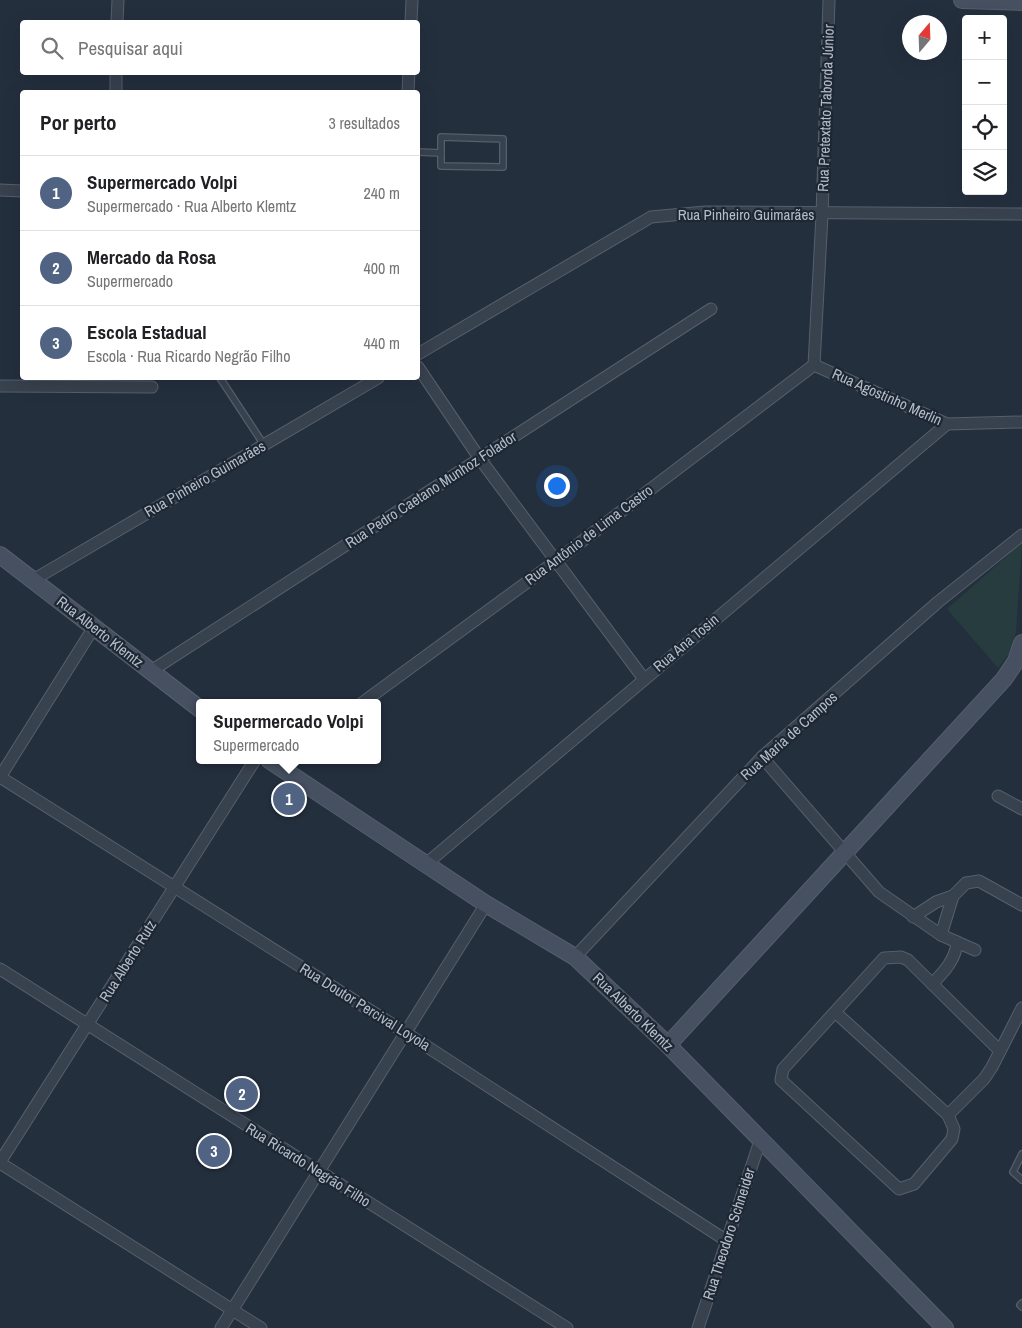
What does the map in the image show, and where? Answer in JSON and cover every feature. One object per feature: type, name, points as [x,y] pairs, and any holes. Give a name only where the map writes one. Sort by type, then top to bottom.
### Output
[{"type":"street","points":[[118,0],[118,20]]},
{"type":"street","points":[[411,20],[412,0]]},
{"type":"street","name":"Rua Pretextato Taborda Júnior","points":[[814,365],[822,215],[829,0]]},
{"type":"street","points":[[962,0],[1022,2]]},
{"type":"street","points":[[116,75],[116,90]]},
{"type":"street","points":[[408,90],[409,75]]},
{"type":"street","points":[[0,190],[20,191]]},
{"type":"street","name":"Rua Pinheiro Guimarães","points":[[420,353],[650,217],[705,212],[822,215],[1022,214]]},
{"type":"street","name":"Rua Pedro Caetano Munhoz Folador","points":[[151,671],[711,309]]},
{"type":"street","name":"Rua Agostinho Merlin","points":[[814,365],[948,424],[1022,422]]},
{"type":"street","name":"Rua Antônio de Lima Castro","points":[[367,699],[556,561],[814,365]]},
{"type":"street","points":[[420,370],[480,459],[644,679]]},
{"type":"street","name":"Rua Pinheiro Guimarães","points":[[33,580],[375,380]]},
{"type":"street","points":[[0,386],[109,383],[152,387]]},
{"type":"street","name":"Rua Ana Tosin","points":[[426,864],[948,424]]},
{"type":"street","name":"Rua Maria de Campos","points":[[575,957],[762,757],[938,602],[1022,535]]},
{"type":"street","name":"Rua Alberto Klemtz","points":[[0,555],[196,706]]},
{"type":"street","points":[[0,777],[94,628]]},
{"type":"street","points":[[668,1045],[1004,680],[1016,661],[1022,643]]},
{"type":"street","points":[[762,757],[879,892],[941,935],[975,950]]},
{"type":"street","name":"Rua Alberto Rutz","points":[[0,1162],[252,764]]},
{"type":"street","name":"Rua Alberto Klemtz","points":[[280,764],[486,904],[575,957],[668,1045],[945,1328]]},
{"type":"street","name":"Rua Doutor Percival Loyola","points":[[0,777],[406,1033],[727,1241]]},
{"type":"street","points":[[998,796],[1022,809]]},
{"type":"street","points":[[913,917],[936,902],[953,896],[966,883],[978,881],[1022,905]]},
{"type":"street","points":[[941,935],[953,896]]},
{"type":"street","points":[[220,1328],[486,904]]},
{"type":"street","points":[[932,984],[944,972],[955,955],[957,942]]},
{"type":"street","points":[[835,1012],[948,1115],[954,1129],[952,1139],[914,1184],[899,1189],[781,1080],[783,1069],[884,958],[901,957],[908,960],[1000,1051]]},
{"type":"street","name":"Rua Ricardo Negrão Filho","points":[[0,969],[554,1324],[566,1328]]},
{"type":"street","points":[[948,1115],[984,1079],[1022,1008]]},
{"type":"street","name":"Rua Theodoro Schneider","points":[[698,1328],[760,1141]]},
{"type":"street","points":[[0,1162],[261,1328]]},
{"type":"lane","points":[[442,137],[503,139],[503,167],[441,166],[441,153],[442,137]]},
{"type":"lane","points":[[420,152],[441,153]]},
{"type":"lane","points":[[221,380],[264,444]]},
{"type":"lane","points":[[1022,1154],[1013,1172],[1022,1180]]},
{"type":"lane","points":[[1022,1303],[1020,1305],[1022,1307]]},
{"type":"green space","points":[[1022,543],[1016,632],[1009,654],[998,668],[947,609]]},
{"type":"place","name":"Supermercado Volpi","points":[[289,799]]},
{"type":"place","name":"Mercado da Rosa","points":[[242,1094]]},
{"type":"place","name":"Escola Estadual","points":[[214,1151]]}]
